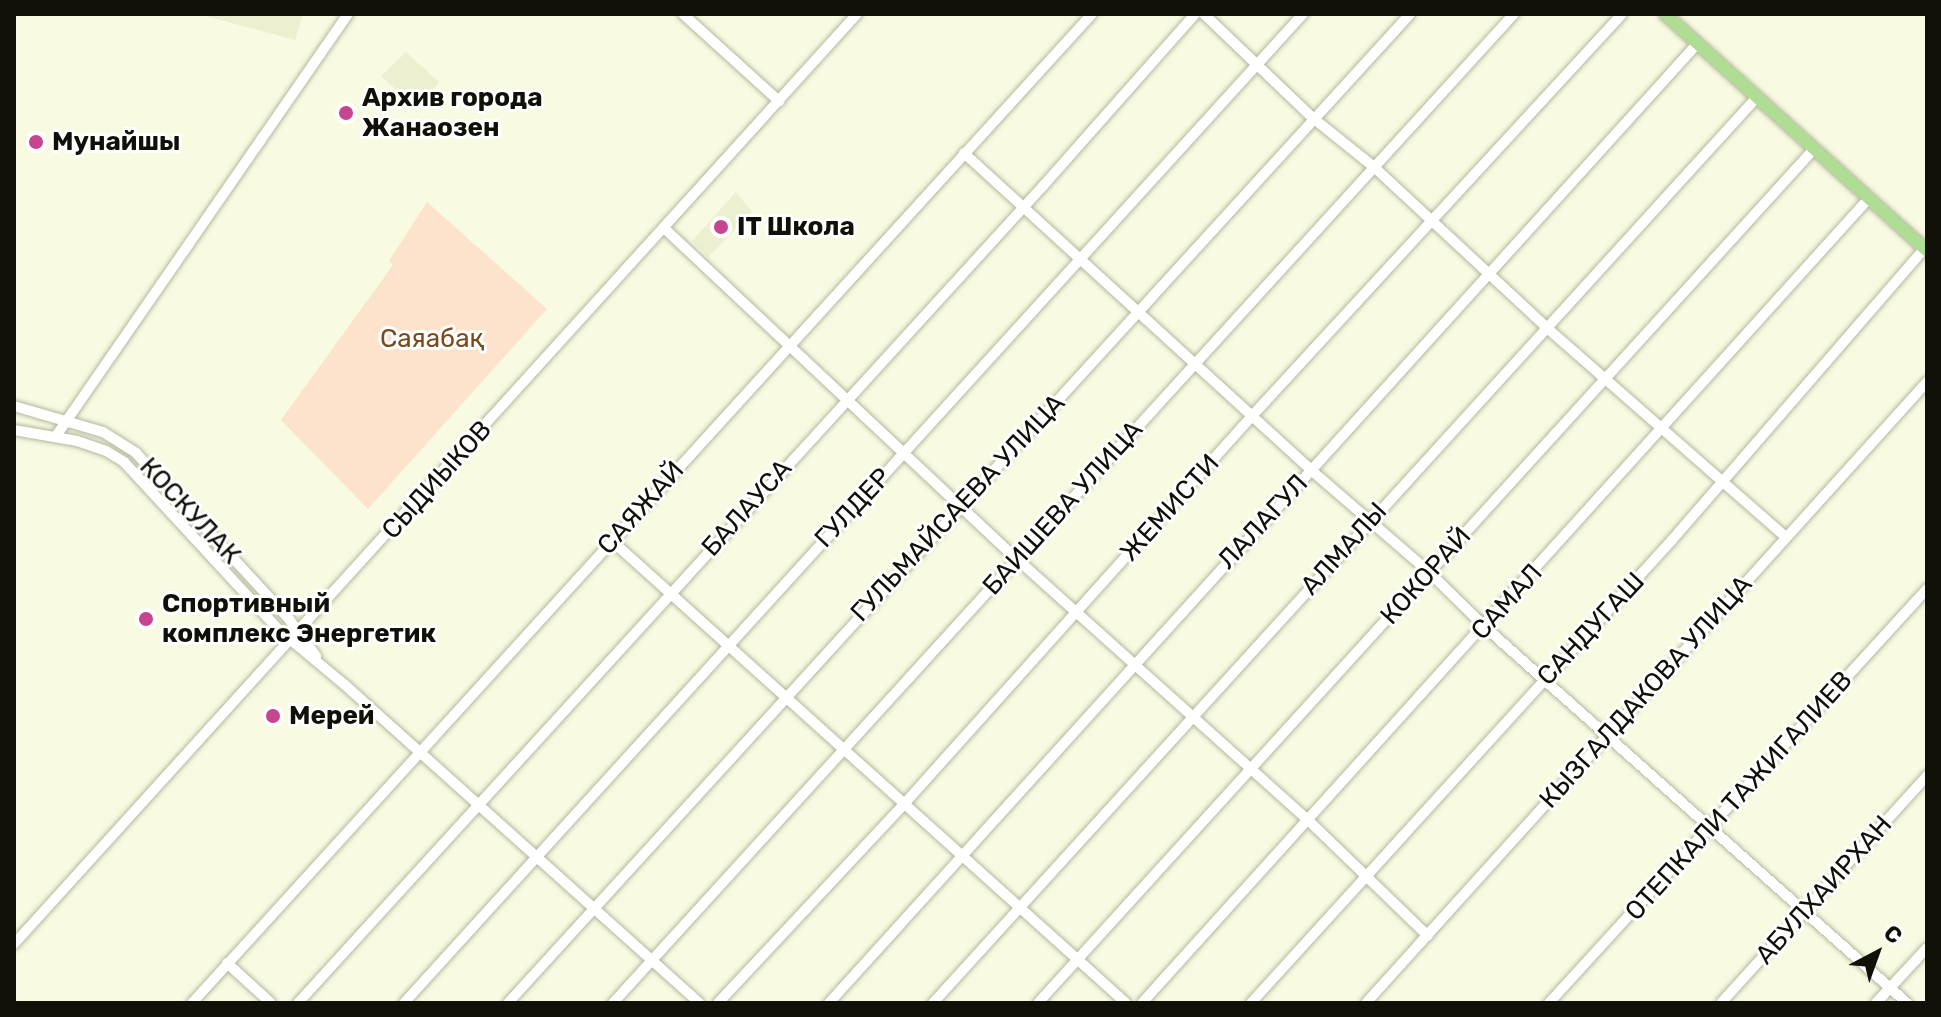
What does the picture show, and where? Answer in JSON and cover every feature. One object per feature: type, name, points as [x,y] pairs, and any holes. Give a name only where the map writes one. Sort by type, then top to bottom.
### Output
[{"type":"main road","points":[[1665,14],[1926,250]]},
{"type":"street","points":[[56,436],[348,14]]},
{"type":"street","points":[[683,14],[779,101]]},
{"type":"street","name":"СЫДИЫКОВ","points":[[14,944],[857,14]]},
{"type":"street","name":"САЯЖАЙ","points":[[192,1003],[1092,14]]},
{"type":"street","name":"БАЛАУСА","points":[[298,1003],[1025,206],[1195,14]]},
{"type":"street","points":[[1204,14],[1313,118],[1374,167],[1546,327],[1786,537]]},
{"type":"street","name":"ГУЛДЕР","points":[[404,1003],[1303,14]]},
{"type":"street","name":"ГУЛЬМАЙСАЕВА УЛИЦА","points":[[508,1003],[1410,14]]},
{"type":"street","name":"БАИШЕВА УЛИЦА","points":[[613,1003],[1514,14]]},
{"type":"street","name":"ЖЕМИСТИ","points":[[718,1003],[905,803],[1252,416],[1622,14]]},
{"type":"street","name":"ЛАЛАГУЛ","points":[[829,1003],[1134,662],[1698,43]]},
{"type":"street","name":"АЛМАЛЫ","points":[[933,1003],[1757,97]]},
{"type":"street","name":"КОКОРАЙ","points":[[1038,1003],[1814,149]]},
{"type":"street","points":[[964,153],[1311,470],[1429,572],[1485,627],[1907,1003]]},
{"type":"street","name":"САМАЛ","points":[[1142,1003],[1663,430],[1869,198]]},
{"type":"street","points":[[664,228],[1017,559],[1309,821],[1428,936]]},
{"type":"street","name":"САНДУГАШ","points":[[1251,1003],[1722,483],[1926,250]]},
{"type":"street","name":"КЫЗГАЛДАКОВА УЛИЦА","points":[[1366,1003],[1927,382]]},
{"type":"street","name":"КОСКУЛАК","points":[[14,406],[103,432],[136,453],[337,678]]},
{"type":"street","name":"КОСКУЛАК","points":[[14,430],[56,436],[106,451],[124,462],[291,641],[337,678]]},
{"type":"street","points":[[611,540],[1126,1003]]},
{"type":"street","name":"ОТЕПКАЛИ ТАЖИГАЛИЕВ","points":[[1549,1003],[1927,589]]},
{"type":"street","points":[[337,678],[699,1003]]},
{"type":"street","name":"АБУЛХАИРХАН","points":[[1721,1003],[1927,776]]},
{"type":"street","points":[[1876,1003],[1927,948]]},
{"type":"street","points":[[227,963],[271,1003]]},
{"type":"shaded area","points":[[198,14],[303,14],[295,40]]},
{"type":"shaded area","points":[[406,52],[439,82],[423,104],[420,102],[415,107],[381,76]]},
{"type":"shaded area","name":"IT Школа","points":[[736,192],[752,212],[708,257],[692,241]]},
{"type":"green space","name":"Саяабақ","points":[[427,202],[547,309],[368,509],[281,420],[393,265],[389,261]]},
{"type":"place","name":"Архив города Жанаозен","points":[[346,113]]},
{"type":"place","name":"Мунайшы","points":[[36,142]]},
{"type":"place","name":"IT Школа","points":[[721,227]]},
{"type":"place","name":"Спортивный комплекс Энергетик","points":[[146,619]]},
{"type":"place","name":"Мерей","points":[[273,716]]}]
